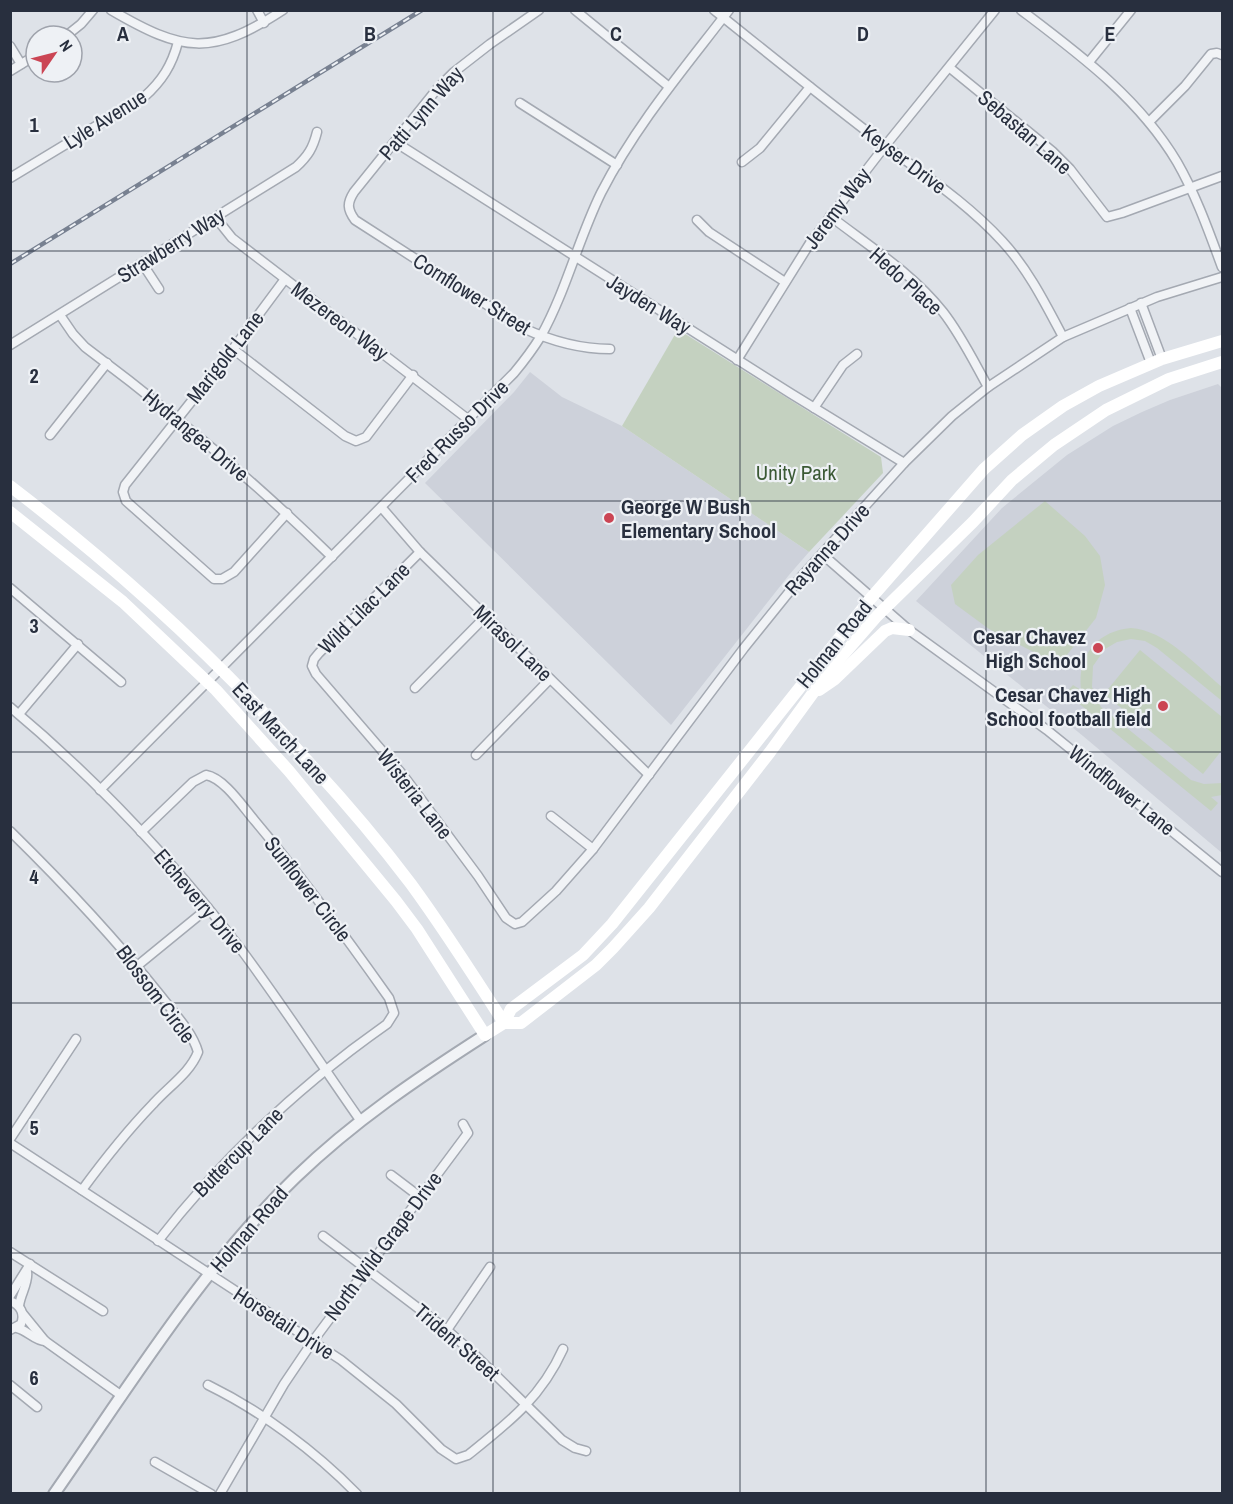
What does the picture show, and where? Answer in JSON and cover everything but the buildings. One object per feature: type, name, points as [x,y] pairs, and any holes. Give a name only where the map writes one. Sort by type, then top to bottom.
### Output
[{"type":"main road","name":"Holman Road","points":[[485,1035],[504,1023],[511,1009],[583,955],[612,924],[871,598],[984,469],[1022,435],[1063,406],[1099,386],[1156,361],[1222,341]]},
{"type":"main road","name":"Holman Road","points":[[504,1023],[521,1023],[596,965],[613,948],[649,908],[770,752],[829,671],[884,609],[973,522],[1012,480],[1054,446],[1106,410],[1148,387],[1222,362]]},
{"type":"main road","name":"East March Lane","points":[[10,486],[138,590],[221,668],[287,736],[371,833],[443,929],[504,1023]]},
{"type":"main road","name":"East March Lane","points":[[10,512],[123,602],[208,681],[289,771],[396,901],[417,929],[485,1035]]},
{"type":"main road","points":[[810,696],[835,679],[885,631],[892,628],[909,630]]},
{"type":"street","points":[[81,24],[93,10]]},
{"type":"street","points":[[111,10],[151,32],[178,42],[194,44],[237,37],[283,10]]},
{"type":"street","points":[[256,10],[264,23]]},
{"type":"street","name":"Patti Lynn Way","points":[[348,209],[349,199],[354,192],[437,89],[454,72],[490,44],[539,10]]},
{"type":"street","points":[[575,10],[668,86]]},
{"type":"street","name":"Keyser Drive","points":[[714,10],[727,14],[810,87],[966,207],[1003,242],[1032,282],[1063,337]]},
{"type":"street","name":"Jeremy Way","points":[[737,360],[785,282],[830,216],[995,10]]},
{"type":"street","points":[[1020,10],[1089,62],[1119,89],[1149,122],[1190,187],[1222,267]]},
{"type":"street","points":[[1089,62],[1131,10]]},
{"type":"street","name":"Fred Russo Drive","points":[[100,790],[514,373],[541,336],[560,296],[585,228],[617,165],[668,86],[727,14]]},
{"type":"street","name":"Lyle Avenue","points":[[10,178],[144,97],[162,79],[169,68],[178,42]]},
{"type":"street","points":[[10,46],[21,64]]},
{"type":"street","points":[[1149,122],[1185,86],[1207,58],[1220,54]]},
{"type":"street","points":[[10,71],[24,62]]},
{"type":"street","name":"Sebastan Lane","points":[[950,68],[1052,151],[1084,185],[1107,217],[1222,176]]},
{"type":"street","points":[[742,162],[760,148],[810,87]]},
{"type":"street","points":[[520,103],[617,165]]},
{"type":"street","name":"Strawberry Way","points":[[10,345],[296,167],[308,156],[314,146],[317,132]]},
{"type":"street","name":"Jayden Way","points":[[395,142],[737,360],[904,463]]},
{"type":"street","name":"Cornflower Street","points":[[348,209],[355,220],[523,328],[541,336],[578,345],[610,349]]},
{"type":"street","name":"Hedo Place","points":[[830,216],[894,265],[928,295],[955,329],[988,387]]},
{"type":"street","name":"Mezereon Way","points":[[216,218],[232,238],[469,420]]},
{"type":"street","points":[[697,220],[709,232],[785,282]]},
{"type":"street","points":[[142,263],[159,289]]},
{"type":"street","name":"Rayanna Drive","points":[[515,924],[522,922],[549,898],[593,849],[772,611],[904,463],[952,417],[988,387],[1063,337],[1141,303],[1222,277]]},
{"type":"street","name":"Marigold Lane","points":[[285,279],[233,349],[125,484],[123,492],[126,501],[214,579],[222,579],[234,572],[287,513]]},
{"type":"street","points":[[1141,303],[1156,361]]},
{"type":"street","points":[[1130,308],[1156,361]]},
{"type":"street","name":"Hydrangea Drive","points":[[60,315],[85,347],[216,450],[287,513],[332,557]]},
{"type":"street","points":[[233,349],[345,436],[356,441],[366,437],[413,375]]},
{"type":"street","points":[[814,408],[843,365],[857,354]]},
{"type":"street","points":[[50,435],[107,363]]},
{"type":"street","name":"Mirasol Lane","points":[[381,507],[420,552],[649,775]]},
{"type":"street","name":"Wild Lilac Lane","points":[[312,666],[319,652],[420,552]]},
{"type":"street","name":"Windflower Lane","points":[[822,554],[909,630],[1047,730],[1222,872]]},
{"type":"street","points":[[10,588],[121,682]]},
{"type":"street","points":[[415,688],[486,616]]},
{"type":"street","points":[[19,714],[78,644]]},
{"type":"street","name":"Wisteria Lane","points":[[312,666],[316,674],[403,775],[478,876],[506,918],[515,924]]},
{"type":"street","points":[[476,755],[550,679]]},
{"type":"street","name":"Etcheverry Drive","points":[[10,707],[100,790],[141,832],[208,908],[271,990],[360,1120]]},
{"type":"street","name":"Sunflower Circle","points":[[141,832],[193,782],[206,775],[213,776],[239,802],[327,911],[388,998],[393,1012],[387,1024],[325,1069]]},
{"type":"street","points":[[551,816],[593,849]]},
{"type":"street","name":"Blossom Circle","points":[[10,831],[68,887],[137,966],[180,1021],[192,1038],[198,1052],[191,1066],[134,1124],[81,1190]]},
{"type":"street","points":[[137,966],[208,908]]},
{"type":"street","name":"Holman Road","points":[[54,1494],[210,1274],[247,1228],[296,1178],[360,1120],[393,1095],[485,1035]]},
{"type":"street","points":[[10,1141],[76,1038]]},
{"type":"street","name":"Buttercup Lane","points":[[158,1241],[197,1192],[226,1161],[325,1069]]},
{"type":"street","name":"North Wild Grape Drive","points":[[220,1494],[264,1418],[313,1341],[468,1133],[463,1124]]},
{"type":"street","name":"Horsetail Drive","points":[[10,1141],[158,1241],[313,1341],[396,1404],[441,1449],[456,1459],[468,1455],[527,1406]]},
{"type":"street","points":[[391,1175],[420,1197]]},
{"type":"street","name":"Trident Street","points":[[323,1236],[447,1330],[562,1440],[575,1448],[586,1451]]},
{"type":"street","points":[[10,1252],[28,1267],[104,1311]]},
{"type":"street","points":[[10,1296],[28,1267]]},
{"type":"street","points":[[14,1329],[21,1324],[17,1307],[28,1277],[28,1267]]},
{"type":"street","points":[[447,1330],[490,1267]]},
{"type":"street","points":[[17,1307],[45,1341],[122,1396]]},
{"type":"street","points":[[14,1329],[23,1329],[41,1342],[45,1341]]},
{"type":"street","points":[[527,1406],[550,1376],[563,1350]]},
{"type":"street","points":[[10,1385],[37,1407]]},
{"type":"street","points":[[208,1385],[264,1418],[294,1439],[357,1494]]},
{"type":"street","points":[[155,1462],[211,1494]]},
{"type":"shaded area","name":"George W Bush Elementary School","points":[[530,372],[562,397],[622,426],[809,552],[671,725],[425,483],[514,392]]},
{"type":"shaded area","name":"Cesar Chavez High School","points":[[1218,384],[1222,388],[1222,853],[1083,736],[916,601],[1002,508],[1067,455],[1113,426],[1142,412]]},
{"type":"green space","name":"Unity Park","points":[[677,331],[881,457],[883,473],[809,552],[622,426]]},
{"type":"green space","points":[[1045,501],[1085,536],[1100,556],[1105,585],[1096,618],[1059,665],[989,629],[955,604],[951,585],[978,555]]},
{"type":"green space","points":[[1131,628],[1144,630],[1168,642],[1222,687],[1222,701],[1157,648],[1145,641],[1131,639],[1117,642],[1105,649],[1093,666],[1092,687],[1101,707],[1191,780],[1204,784],[1222,783],[1222,795],[1211,797],[1218,803],[1211,811],[1066,693],[1073,685],[1081,690],[1082,666],[1086,656],[1099,640],[1108,634]]},
{"type":"green space","name":"Cesar Chavez High School football field","points":[[1140,650],[1222,717],[1222,750],[1203,774],[1104,694]]},
{"type":"railway","points":[[10,264],[422,10]]},
{"type":"place","name":"George W Bush Elementary School","points":[[609,518]]},
{"type":"place","name":"Cesar Chavez High School","points":[[1098,648]]},
{"type":"place","name":"Cesar Chavez High School football field","points":[[1163,706]]}]
